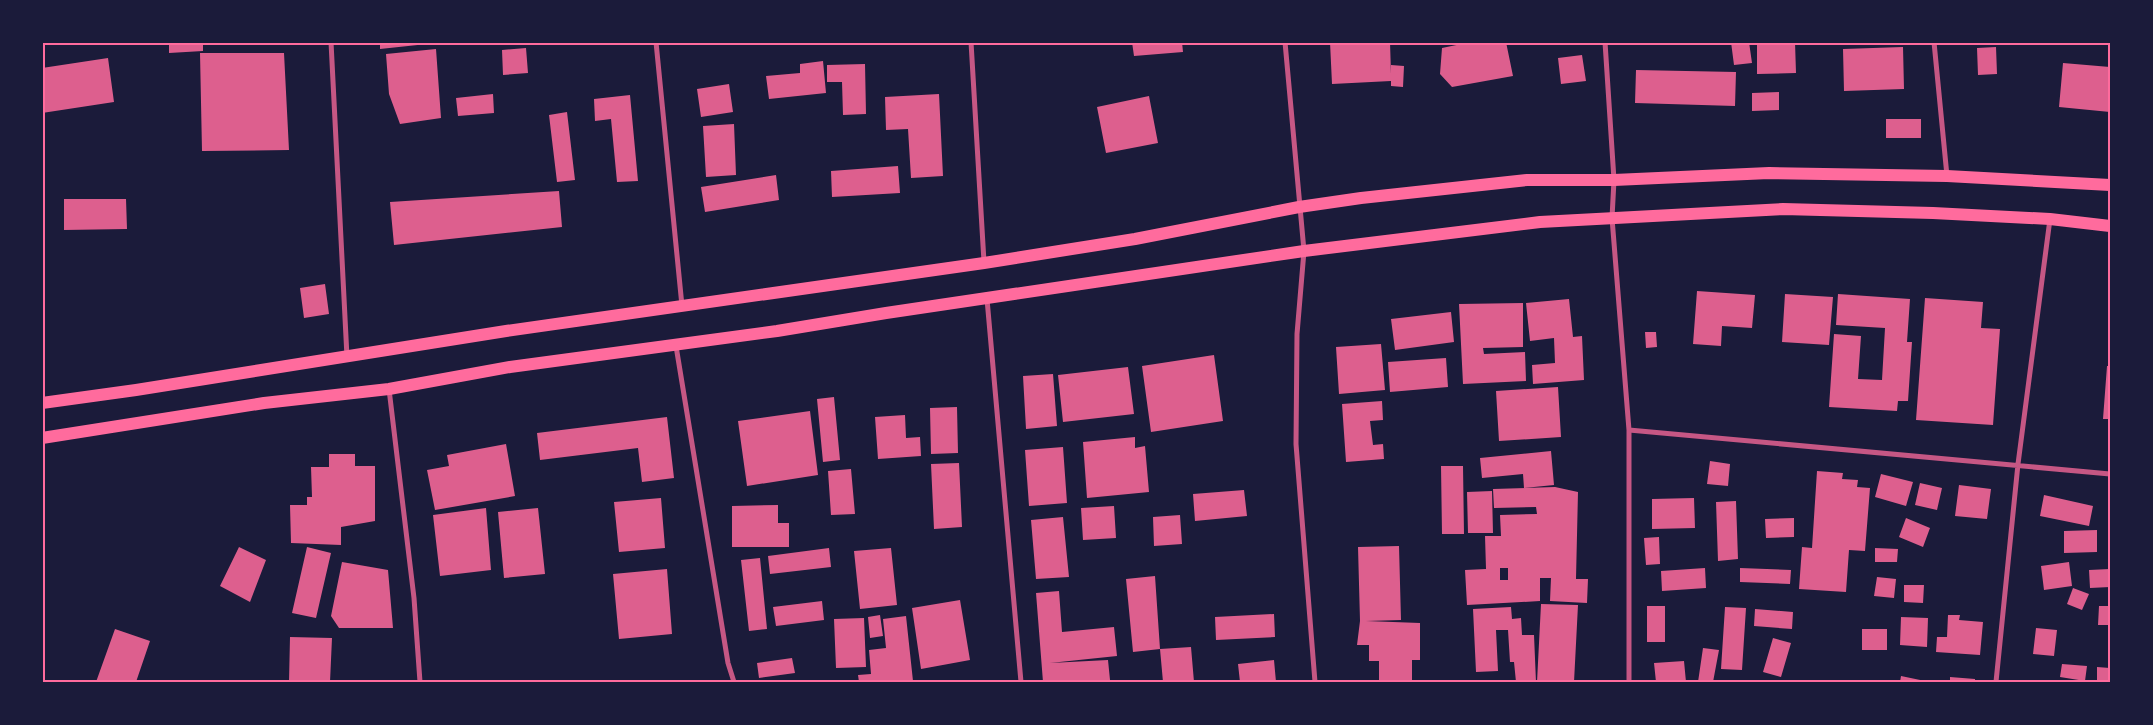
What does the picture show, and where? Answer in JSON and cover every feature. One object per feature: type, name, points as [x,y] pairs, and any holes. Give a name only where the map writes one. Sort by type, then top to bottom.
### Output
[{"type":"main road","points":[[42,403],[347,358],[506,331],[984,263],[1135,239],[1299,207],[1361,198],[1527,180],[1614,180],[1769,173],[1948,176],[2110,184]]},
{"type":"main road","points":[[42,438],[264,403],[389,389],[510,366],[676,346],[1304,251],[1540,222],[1783,209],[1933,213],[2050,219],[2110,226]]},
{"type":"street","points":[[331,42],[347,358]]},
{"type":"street","points":[[656,42],[682,306]]},
{"type":"street","points":[[971,42],[984,263]]},
{"type":"street","points":[[1285,42],[1304,251],[1297,334],[1296,444],[1315,682]]},
{"type":"street","points":[[1605,42],[1614,180],[1612,218],[1629,430],[1629,682]]},
{"type":"street","points":[[1934,42],[1948,176]]},
{"type":"street","points":[[1996,682],[2018,464],[2050,219]]},
{"type":"street","points":[[987,299],[1021,682]]},
{"type":"street","points":[[676,346],[727,654],[734,682]]},
{"type":"street","points":[[389,389],[414,598],[420,682]]},
{"type":"street","points":[[1629,430],[2018,464],[2110,474]]},
{"type":"building","points":[[169,42],[203,42],[203,51],[169,53]]},
{"type":"building","points":[[380,42],[426,42],[427,44],[380,49]]},
{"type":"building","points":[[1132,42],[1182,42],[1183,52],[1134,56]]},
{"type":"building","points":[[1330,42],[1390,42],[1391,74],[1391,65],[1404,66],[1403,87],[1391,86],[1391,81],[1332,84]]},
{"type":"building","points":[[1471,42],[1506,42],[1513,76],[1452,87],[1440,74],[1442,48]]},
{"type":"building","points":[[1731,42],[1749,42],[1752,63],[1734,65]]},
{"type":"building","points":[[1795,42],[1796,73],[1757,74],[1757,44]]},
{"type":"building","points":[[1903,47],[1904,89],[1844,91],[1843,49]]},
{"type":"building","points":[[1996,47],[1997,74],[1978,75],[1977,48]]},
{"type":"building","points":[[526,48],[528,73],[503,75],[502,50]]},
{"type":"building","points":[[436,49],[441,118],[400,124],[389,94],[386,54]]},
{"type":"building","points":[[200,53],[284,53],[289,150],[202,151]]},
{"type":"building","points":[[1582,55],[1586,81],[1561,84],[1558,58]]},
{"type":"building","points":[[108,58],[114,102],[42,113],[42,68]]},
{"type":"building","points":[[823,61],[826,93],[769,99],[766,76],[800,73],[800,64]]},
{"type":"building","points":[[2063,63],[2110,67],[2110,112],[2059,107]]},
{"type":"building","points":[[865,64],[866,114],[843,115],[842,82],[827,82],[827,65]]},
{"type":"building","points":[[1636,70],[1736,72],[1735,106],[1635,103]]},
{"type":"building","points":[[729,84],[733,112],[701,117],[697,89]]},
{"type":"building","points":[[1779,92],[1779,110],[1752,111],[1752,93]]},
{"type":"building","points":[[493,94],[494,113],[458,116],[456,98]]},
{"type":"building","points":[[939,94],[943,176],[911,178],[908,129],[886,130],[885,97]]},
{"type":"building","points":[[630,95],[638,181],[617,182],[611,119],[595,121],[594,99]]},
{"type":"building","points":[[1149,96],[1158,143],[1106,153],[1097,107]]},
{"type":"building","points":[[567,112],[575,180],[557,182],[549,115]]},
{"type":"building","points":[[1886,119],[1921,119],[1921,138],[1886,138]]},
{"type":"building","points":[[734,124],[736,175],[706,177],[703,126]]},
{"type":"building","points":[[898,166],[900,193],[832,197],[831,171]]},
{"type":"building","points":[[776,175],[779,200],[705,212],[701,187]]},
{"type":"building","points":[[559,191],[562,227],[394,245],[390,202]]},
{"type":"building","points":[[64,199],[126,199],[127,229],[64,230]]},
{"type":"building","points":[[325,284],[329,314],[304,318],[300,288]]},
{"type":"building","points":[[1697,291],[1755,295],[1752,328],[1722,326],[1721,346],[1693,344]]},
{"type":"building","points":[[1785,294],[1833,297],[1829,345],[1782,342]]},
{"type":"building","points":[[1838,294],[1910,299],[1907,342],[1912,342],[1908,401],[1898,401],[1897,411],[1829,407],[1834,334],[1861,336],[1858,379],[1882,380],[1885,328],[1836,325]]},
{"type":"building","points":[[1925,298],[1983,302],[1981,328],[2000,329],[1993,425],[1916,420]]},
{"type":"building","points":[[1569,299],[1573,337],[1582,336],[1584,380],[1533,384],[1532,365],[1555,363],[1554,338],[1530,341],[1526,303]]},
{"type":"building","points":[[1523,303],[1523,347],[1483,348],[1484,354],[1525,352],[1526,381],[1463,384],[1459,304]]},
{"type":"building","points":[[1451,312],[1454,342],[1395,350],[1391,319]]},
{"type":"building","points":[[1645,332],[1656,332],[1657,347],[1646,348]]},
{"type":"building","points":[[1381,344],[1385,390],[1339,394],[1336,347]]},
{"type":"building","points":[[1214,355],[1223,421],[1151,432],[1142,366]]},
{"type":"building","points":[[1446,358],[1448,387],[1390,392],[1388,362]]},
{"type":"building","points":[[2107,366],[2110,366],[2110,419],[2103,419]]},
{"type":"building","points":[[1128,367],[1134,414],[1063,422],[1058,375]]},
{"type":"building","points":[[1053,374],[1057,426],[1026,429],[1023,376]]},
{"type":"building","points":[[1558,387],[1561,437],[1499,441],[1496,391]]},
{"type":"building","points":[[834,397],[840,460],[823,462],[817,399]]},
{"type":"building","points":[[1382,401],[1383,420],[1370,421],[1373,445],[1383,444],[1384,459],[1346,462],[1342,404]]},
{"type":"building","points":[[957,407],[958,453],[931,454],[930,408]]},
{"type":"building","points":[[810,411],[818,475],[747,486],[738,421]]},
{"type":"building","points":[[905,415],[906,438],[920,437],[921,456],[878,459],[875,417]]},
{"type":"building","points":[[667,417],[674,478],[642,482],[638,448],[540,460],[537,433]]},
{"type":"building","points":[[1135,437],[1135,448],[1145,446],[1149,492],[1087,498],[1083,442]]},
{"type":"building","points":[[506,444],[515,496],[435,510],[427,470],[449,466],[447,455]]},
{"type":"building","points":[[1063,447],[1067,503],[1029,506],[1025,450]]},
{"type":"building","points":[[1551,451],[1554,485],[1524,488],[1523,474],[1482,478],[1480,458]]},
{"type":"building","points":[[329,454],[355,454],[355,466],[375,466],[375,521],[341,527],[341,545],[291,543],[290,505],[307,505],[307,497],[312,497],[311,467],[329,467]]},
{"type":"building","points":[[1710,461],[1730,464],[1728,486],[1707,484]]},
{"type":"building","points":[[959,463],[962,527],[934,529],[931,464]]},
{"type":"building","points":[[1441,466],[1463,466],[1464,534],[1442,534]]},
{"type":"building","points":[[851,469],[855,514],[831,515],[828,471]]},
{"type":"building","points":[[1817,471],[1843,473],[1842,479],[1858,480],[1857,487],[1870,488],[1865,551],[1849,550],[1846,592],[1799,589],[1802,547],[1812,548]]},
{"type":"building","points":[[1881,474],[1913,482],[1906,506],[1875,497]]},
{"type":"building","points":[[1920,483],[1942,488],[1937,510],[1915,505]]},
{"type":"building","points":[[1959,485],[1991,489],[1987,519],[1955,516]]},
{"type":"building","points":[[1555,487],[1578,492],[1576,579],[1588,579],[1587,603],[1550,601],[1551,578],[1540,578],[1540,601],[1467,605],[1465,570],[1486,569],[1485,536],[1501,536],[1500,515],[1537,514],[1536,507],[1494,508],[1493,489]],"holes":[[[1500,568],[1508,568],[1508,580],[1500,580]]]},
{"type":"building","points":[[1244,490],[1247,516],[1195,521],[1193,494]]},
{"type":"building","points":[[1492,491],[1493,533],[1468,533],[1467,492]]},
{"type":"building","points":[[2044,495],[2093,506],[2089,526],[2040,516]]},
{"type":"building","points":[[661,498],[665,548],[619,552],[614,502]]},
{"type":"building","points":[[1694,498],[1695,528],[1652,529],[1652,499]]},
{"type":"building","points":[[1736,501],[1738,559],[1718,561],[1716,502]]},
{"type":"building","points":[[778,505],[778,523],[789,523],[789,547],[732,547],[732,506]]},
{"type":"building","points":[[1114,506],[1116,538],[1083,540],[1081,508]]},
{"type":"building","points":[[486,508],[491,570],[440,576],[433,515]]},
{"type":"building","points":[[538,508],[545,574],[504,578],[498,512]]},
{"type":"building","points":[[1180,515],[1182,544],[1154,546],[1153,517]]},
{"type":"building","points":[[1063,517],[1069,577],[1036,579],[1031,520]]},
{"type":"building","points":[[1794,518],[1794,537],[1766,538],[1765,519]]},
{"type":"building","points":[[1906,518],[1930,528],[1923,547],[1899,537]]},
{"type":"building","points":[[2097,530],[2097,552],[2064,553],[2064,531]]},
{"type":"building","points":[[1659,537],[1660,564],[1646,565],[1644,538]]},
{"type":"building","points":[[1399,546],[1401,620],[1366,621],[1420,623],[1420,660],[1412,660],[1412,682],[1379,682],[1379,661],[1369,661],[1369,645],[1357,645],[1360,621],[1358,547]]},
{"type":"building","points":[[239,547],[266,560],[250,602],[220,586]]},
{"type":"building","points":[[307,547],[331,553],[316,618],[292,613]]},
{"type":"building","points":[[829,548],[831,567],[770,574],[768,556]]},
{"type":"building","points":[[891,548],[897,605],[860,609],[854,551]]},
{"type":"building","points":[[1875,548],[1898,549],[1897,562],[1875,562]]},
{"type":"building","points":[[760,558],[767,629],[749,631],[741,560]]},
{"type":"building","points":[[342,562],[388,570],[393,628],[339,628],[331,616]]},
{"type":"building","points":[[2069,562],[2072,586],[2044,590],[2041,566]]},
{"type":"building","points":[[1705,568],[1706,588],[1662,591],[1661,571]]},
{"type":"building","points":[[1740,568],[1791,570],[1790,584],[1740,582]]},
{"type":"building","points":[[667,569],[672,634],[619,639],[613,574]]},
{"type":"building","points":[[2110,569],[2110,587],[2090,588],[2089,570]]},
{"type":"building","points":[[1155,576],[1160,649],[1133,652],[1126,579]]},
{"type":"building","points":[[1877,577],[1896,579],[1894,598],[1874,596]]},
{"type":"building","points":[[1904,585],[1924,585],[1923,603],[1904,602]]},
{"type":"building","points":[[2073,588],[2089,594],[2082,610],[2067,604]]},
{"type":"building","points":[[1059,591],[1062,632],[1114,627],[1117,656],[1050,663],[1108,660],[1110,680],[1043,682],[1036,593]]},
{"type":"building","points":[[960,600],[970,660],[921,669],[912,608]]},
{"type":"building","points":[[822,601],[824,620],[776,626],[773,607]]},
{"type":"building","points":[[1541,604],[1578,605],[1574,682],[1537,682]]},
{"type":"building","points":[[1647,606],[1665,606],[1665,642],[1647,642]]},
{"type":"building","points":[[2099,606],[2110,606],[2110,625],[2098,625]]},
{"type":"building","points":[[1511,607],[1512,619],[1521,618],[1522,635],[1534,635],[1536,682],[1516,682],[1514,662],[1510,662],[1508,630],[1496,630],[1498,671],[1476,672],[1473,609]]},
{"type":"building","points":[[1725,607],[1746,608],[1742,670],[1721,669]]},
{"type":"building","points":[[1755,609],[1793,612],[1792,629],[1754,626]]},
{"type":"building","points":[[1274,614],[1275,637],[1216,640],[1215,617]]},
{"type":"building","points":[[880,615],[883,636],[870,638],[868,617]]},
{"type":"building","points":[[1948,615],[1960,615],[1959,620],[1983,622],[1980,655],[1936,652],[1937,637],[1947,637]]},
{"type":"building","points":[[906,616],[913,681],[859,682],[858,675],[871,674],[869,650],[886,648],[883,619]]},
{"type":"building","points":[[1901,617],[1928,618],[1927,647],[1900,645]]},
{"type":"building","points":[[864,618],[866,667],[836,668],[834,619]]},
{"type":"building","points":[[2036,628],[2057,630],[2054,656],[2033,654]]},
{"type":"building","points":[[115,629],[150,641],[136,682],[96,682]]},
{"type":"building","points":[[1862,629],[1887,629],[1887,650],[1862,650]]},
{"type":"building","points":[[290,637],[332,638],[330,682],[289,682]]},
{"type":"building","points":[[1773,638],[1791,643],[1781,677],[1763,672]]},
{"type":"building","points":[[1191,647],[1194,682],[1163,682],[1160,649]]},
{"type":"building","points":[[1703,648],[1719,650],[1713,682],[1698,682]]},
{"type":"building","points":[[792,658],[795,673],[759,678],[757,663]]},
{"type":"building","points":[[1274,660],[1276,682],[1240,682],[1238,664]]},
{"type":"building","points":[[1684,661],[1686,682],[1656,682],[1654,663]]},
{"type":"building","points":[[2062,664],[2087,666],[2085,681],[2060,677]]},
{"type":"building","points":[[2097,667],[2110,668],[2110,682],[2097,682]]},
{"type":"building","points":[[1901,676],[1925,681],[1925,682],[1900,682]]},
{"type":"building","points":[[1950,677],[1975,679],[1975,682],[1950,682]]}]
